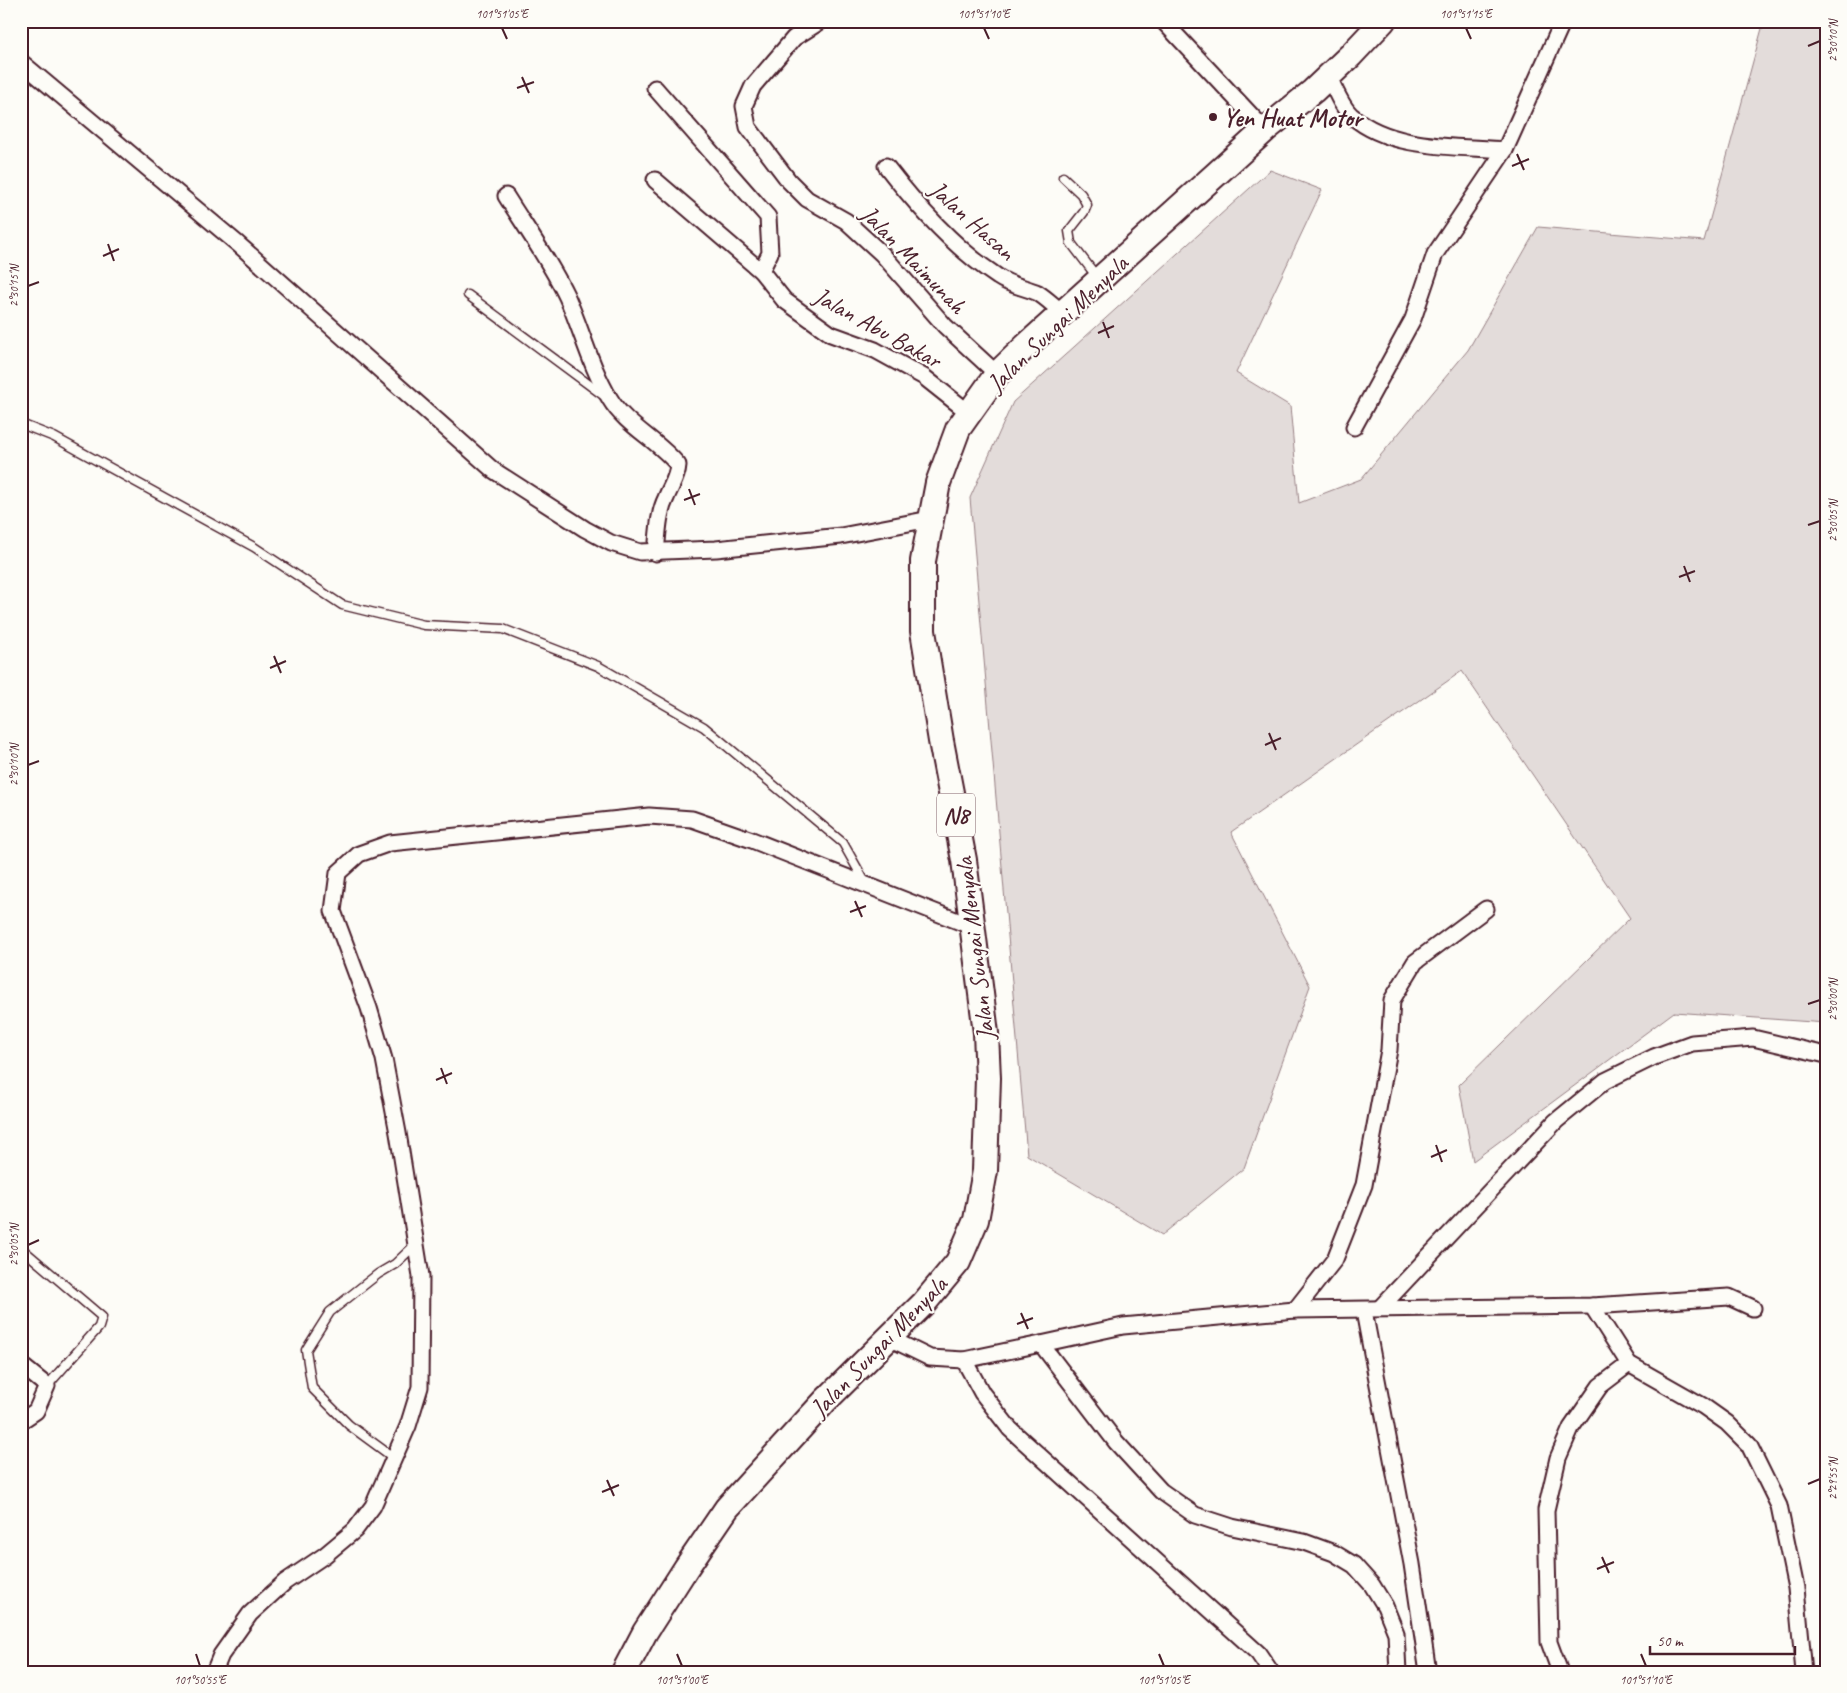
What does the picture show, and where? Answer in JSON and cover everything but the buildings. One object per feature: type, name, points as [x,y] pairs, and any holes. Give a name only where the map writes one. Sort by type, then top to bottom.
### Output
[{"type":"main road","name":"Jalan Sungai Menyala","points":[[624,1672],[645,1632],[727,1508],[825,1401],[924,1303],[958,1262],[976,1220],[985,1172],[988,1078],[986,1033],[964,860],[941,741],[923,631],[923,561],[930,519],[938,482],[958,429],[968,412],[998,374],[1062,312],[1100,281],[1265,130],[1328,76],[1383,21]]},
{"type":"street","name":"Jalan Maimunah","points":[[820,21],[794,38],[753,86],[744,106],[748,126],[789,181],[807,199],[846,221],[882,254],[945,326],[998,374]]},
{"type":"street","points":[[1163,21],[1265,130]]},
{"type":"street","points":[[1354,427],[1413,319],[1436,254],[1505,150],[1563,21]]},
{"type":"street","points":[[21,62],[238,244],[494,470],[611,543],[640,552],[716,549],[841,536],[930,519]]},
{"type":"street","points":[[1328,76],[1350,115],[1371,130],[1401,139],[1430,144],[1505,150]]},
{"type":"street","points":[[655,88],[768,217],[770,253],[761,272]]},
{"type":"street","name":"Jalan Hasan","points":[[886,166],[905,190],[982,265],[1000,278],[1021,289],[1037,293],[1062,312]]},
{"type":"street","name":"Jalan Abu Bakar","points":[[655,180],[761,272],[784,300],[831,334],[876,350],[924,377],[968,412]]},
{"type":"street","points":[[506,196],[566,295],[599,378],[611,401],[629,422],[653,439],[678,465],[678,478],[665,498],[659,522],[656,552]]},
{"type":"street","points":[[214,1672],[221,1656],[250,1614],[285,1582],[325,1555],[355,1530],[373,1506],[408,1426],[420,1387],[421,1276],[416,1244],[384,1059],[370,1008],[333,911],[338,873],[359,854],[390,843],[657,816],[692,819],[752,840],[973,927]]},
{"type":"street","points":[[1295,1310],[1335,1259],[1364,1185],[1389,1050],[1392,1000],[1415,962],[1486,910]]},
{"type":"street","points":[[1380,1308],[1556,1121],[1605,1081],[1654,1057],[1692,1043],[1753,1038],[1826,1055]]},
{"type":"street","points":[[889,1338],[930,1358],[964,1360],[1123,1326],[1295,1310],[1364,1311],[1380,1308],[1592,1306],[1730,1297],[1753,1308]]},
{"type":"street","points":[[1592,1306],[1629,1364],[1703,1406],[1727,1423],[1749,1446],[1779,1506],[1796,1588],[1804,1672]]},
{"type":"street","points":[[1364,1311],[1412,1564],[1428,1672]]},
{"type":"street","points":[[1042,1344],[1116,1442],[1161,1491],[1195,1515],[1232,1527],[1304,1542],[1334,1552],[1354,1565],[1372,1585],[1385,1606],[1396,1633],[1398,1672]]},
{"type":"street","points":[[964,1360],[982,1393],[1010,1429],[1258,1653],[1272,1672]]},
{"type":"street","points":[[1560,1672],[1549,1642],[1546,1510],[1558,1458],[1571,1428],[1600,1386],[1629,1364]]},
{"type":"street","points":[[21,1365],[47,1386],[36,1411],[21,1421]]},
{"type":"lane","points":[[1063,176],[1081,194],[1087,205],[1084,212],[1069,231],[1071,243],[1100,281]]},
{"type":"lane","points":[[468,295],[611,401]]},
{"type":"lane","points":[[21,424],[54,437],[254,548],[342,605],[424,626],[503,629],[598,666],[704,727],[843,843],[866,885]]},
{"type":"lane","points":[[394,1458],[349,1425],[312,1388],[306,1350],[330,1312],[378,1274],[395,1264],[416,1244]]},
{"type":"lane","points":[[21,1248],[102,1316],[99,1328],[47,1386]]},
{"type":"shaded area","points":[[1764,21],[1826,21],[1826,1023],[1674,1012],[1473,1161],[1459,1085],[1630,918],[1462,671],[1231,832],[1310,986],[1244,1168],[1162,1235],[1027,1155],[970,498],[1013,402],[1270,170],[1322,190],[1236,373],[1290,406],[1299,503],[1361,479],[1468,350],[1538,227],[1704,241]]},
{"type":"place","name":"Yen Huat Motor","points":[[1213,117]]}]
